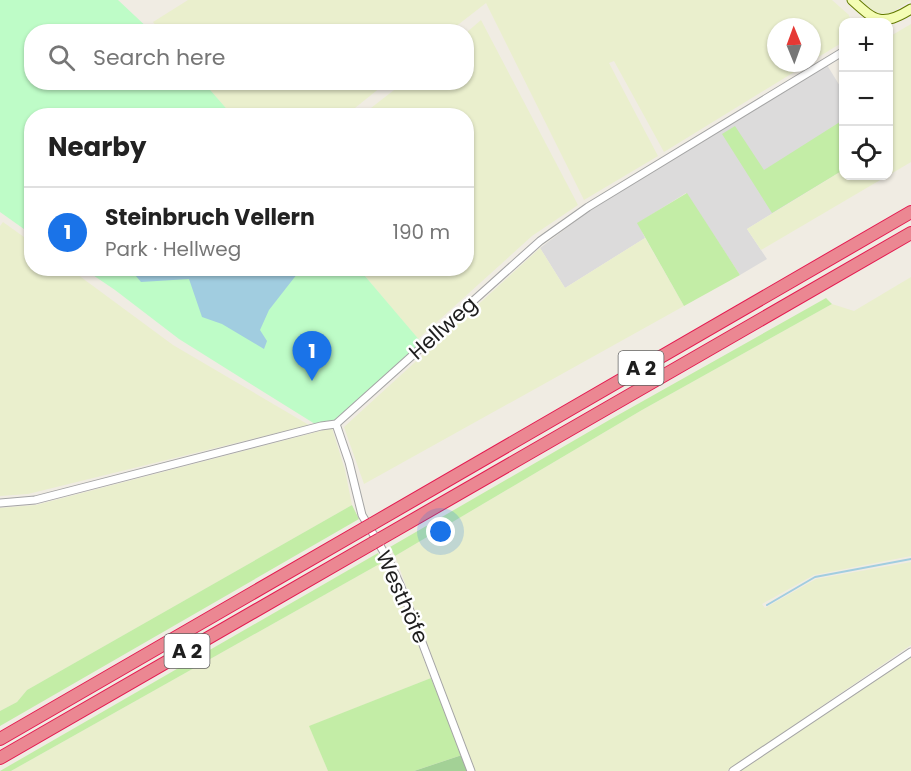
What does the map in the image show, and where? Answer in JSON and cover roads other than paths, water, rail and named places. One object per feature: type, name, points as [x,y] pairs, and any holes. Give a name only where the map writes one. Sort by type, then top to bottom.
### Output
[{"type":"highway","name":"A 2","points":[[0,739],[911,212]]},
{"type":"highway","name":"A 2","points":[[0,759],[911,232]]},
{"type":"main road","points":[[852,0],[868,18]]},
{"type":"main road","points":[[893,18],[911,9]]},
{"type":"street","name":"Hellweg","points":[[336,424],[540,241],[588,207],[839,53]]},
{"type":"street","points":[[0,503],[35,500],[336,424]]},
{"type":"street","name":"Westhöfe","points":[[336,424],[349,462],[362,515],[401,587],[471,771]]},
{"type":"street","points":[[733,771],[911,652]]},
{"type":"water","points":[[136,276],[296,276],[269,310],[260,330],[267,341],[264,349],[222,324],[202,317],[189,279],[141,282]]},
{"type":"waterway","points":[[767,605],[815,577],[911,559]]},
{"type":"place","name":"Steinbruch Vellern","points":[[312,381]]}]
